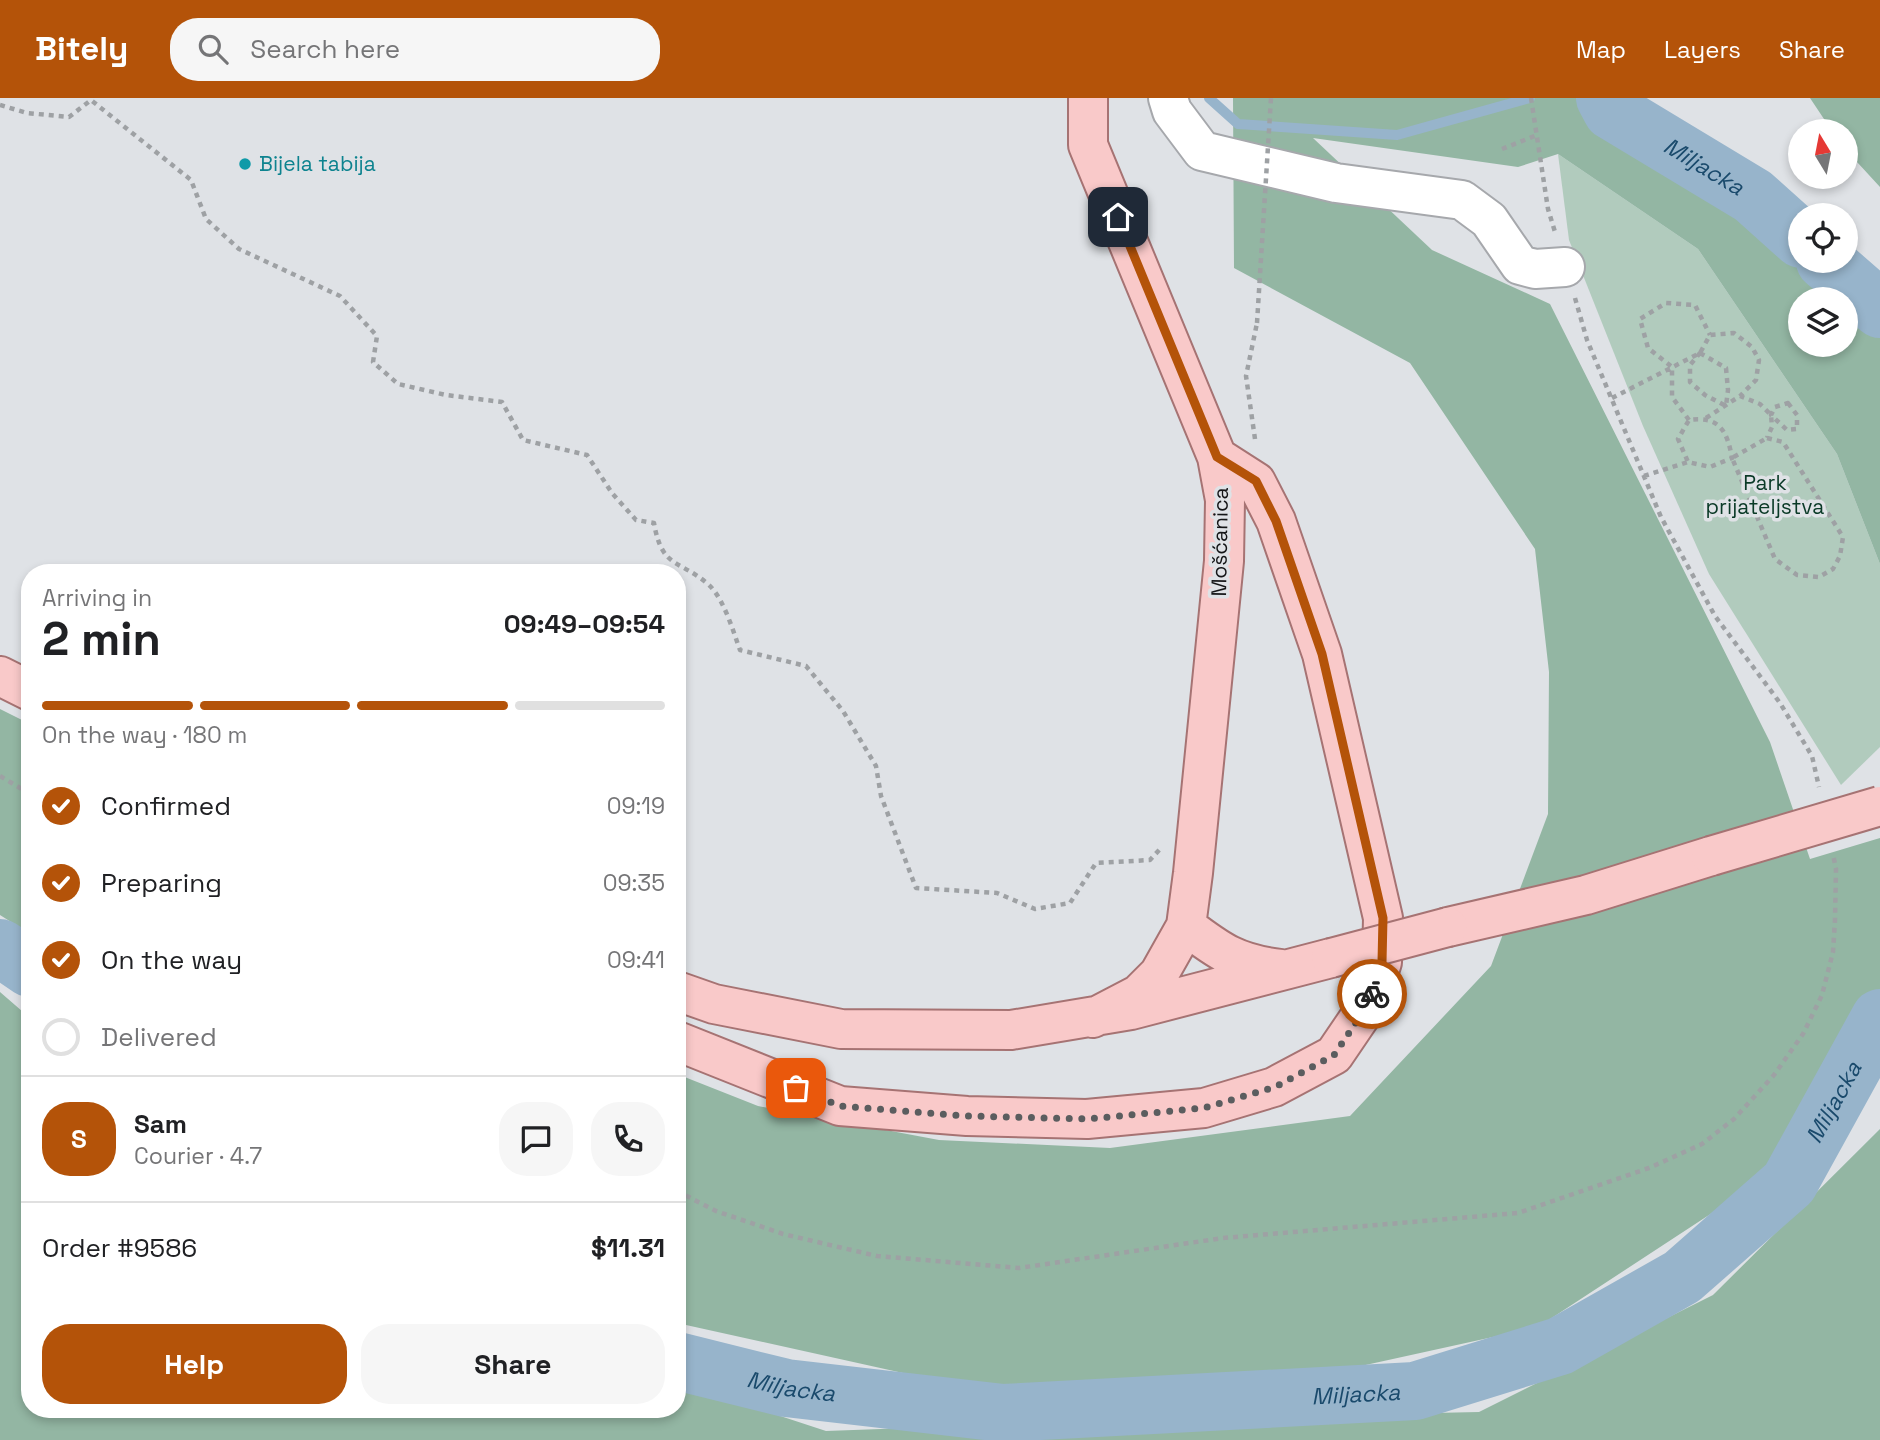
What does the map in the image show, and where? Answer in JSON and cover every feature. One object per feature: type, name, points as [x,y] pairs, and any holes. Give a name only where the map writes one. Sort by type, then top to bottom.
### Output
[{"type":"main road","name":"Mošćanica","points":[[1088,98],[1088,145],[1217,457],[1225,500],[1224,561],[1186,926],[1153,981],[1139,994],[1093,1017]]},
{"type":"main road","points":[[686,1045],[840,1106],[967,1116],[1087,1119],[1204,1108],[1275,1087],[1334,1055],[1368,1005],[1382,962],[1383,918],[1322,654],[1276,521],[1256,481],[1217,457]]},
{"type":"main road","points":[[0,676],[21,686]]},
{"type":"main road","points":[[686,994],[714,1004],[841,1029],[1011,1030],[1131,1010],[1448,927],[1586,895],[1880,806]]},
{"type":"main road","points":[[1186,926],[1216,950],[1251,965],[1285,970]]},
{"type":"lane","points":[[1168,98],[1172,111],[1202,151],[1336,183],[1462,200],[1489,220],[1520,265],[1535,269],[1565,267]]},
{"type":"path","points":[[1256,481],[1256,448],[1246,376],[1256,323],[1270,98]]},
{"type":"path","points":[[1531,98],[1534,119]]},
{"type":"path","points":[[0,105],[27,113],[69,117],[91,100],[191,180],[206,219],[239,250],[340,296],[377,336],[373,362],[398,384],[446,395],[502,402],[523,440],[587,455],[612,493],[636,520],[654,523],[657,542],[665,556],[677,564]]},
{"type":"path","points":[[1502,149],[1537,135]]},
{"type":"path","points":[[1672,367],[1648,348],[1640,319],[1666,303],[1695,305],[1710,335]]},
{"type":"path","points":[[1689,420],[1706,418],[1740,396],[1756,380],[1759,360],[1752,346],[1734,333],[1710,335]]},
{"type":"path","points":[[1710,335],[1690,365],[1690,382],[1705,395],[1726,406]]},
{"type":"path","points":[[1612,398],[1700,353]]},
{"type":"path","points":[[1700,353],[1726,368],[1726,406]]},
{"type":"path","points":[[1672,367],[1672,397],[1689,420]]},
{"type":"path","points":[[1644,476],[1688,462],[1710,467],[1732,458],[1767,438],[1772,427],[1771,415],[1775,407],[1788,403],[1797,415],[1797,429],[1787,430],[1771,415],[1760,404],[1740,396]]},
{"type":"path","points":[[1706,418],[1720,427],[1729,444],[1732,458],[1775,559],[1797,575],[1819,577],[1833,569],[1840,556],[1843,537],[1783,443],[1767,438]]},
{"type":"path","points":[[1688,462],[1678,439],[1689,420]]},
{"type":"path","points":[[686,570],[710,586],[728,617],[740,650],[806,666],[843,711],[876,766],[881,796],[916,888],[996,892],[1035,909],[1070,903],[1096,863],[1150,860],[1198,812]]},
{"type":"path","points":[[0,776],[21,789]]},
{"type":"green space","points":[[1233,98],[1623,98],[1788,250],[1788,273],[1813,273],[1828,287],[1788,287],[1788,357],[1858,357],[1858,315],[1880,335],[1880,564],[1837,454],[1698,249],[1558,154],[1518,167],[1313,138],[1432,250],[1550,304],[1770,742],[1810,859],[1880,838],[1880,1075],[1854,1120],[1538,1327],[1320,1375],[1002,1395],[686,1325],[686,1078],[758,1106],[939,1140],[1110,1148],[1350,1116],[1491,966],[1548,814],[1549,672],[1535,549],[1410,363],[1234,268]]},
{"type":"green space","points":[[1810,98],[1880,98],[1880,187],[1858,163],[1858,119],[1824,119]]},
{"type":"green space","name":"Park prijateljstva","points":[[1558,154],[1698,249],[1837,454],[1880,564],[1880,747],[1841,785],[1709,574],[1643,426],[1569,240]]},
{"type":"green space","points":[[0,709],[21,720],[21,928],[0,915]]},
{"type":"green space","points":[[0,992],[21,1010],[21,1418],[686,1418],[686,1385],[826,1431],[1155,1419],[1479,1412],[1713,1295],[1880,1129],[1880,1440],[0,1440]]},
{"type":"waterway","name":"Mošćanica","points":[[1209,98],[1238,124],[1397,135],[1530,98]]},
{"type":"waterway","name":"Miljacka","points":[[1605,98],[1612,111],[1753,196],[1788,227]]},
{"type":"waterway","name":"Miljacka","points":[[1839,273],[1880,309]]},
{"type":"waterway","name":"Miljacka","points":[[0,948],[21,962]]},
{"type":"waterway","name":"Miljacka","points":[[686,1363],[786,1388],[1003,1413],[1415,1391],[1560,1346],[1682,1277],[1789,1183],[1880,1018]]},
{"type":"way so far","points":[[796,1088],[840,1106],[967,1116],[1087,1119],[1204,1108],[1275,1087],[1334,1055],[1368,1005],[1372,994]]},
{"type":"place","name":"Bijela tabija","points":[[245,164]]},
{"type":"route","points":[[1118,217],[1217,457],[1256,481],[1276,521],[1322,654],[1383,918],[1382,962],[1372,994]]}]
